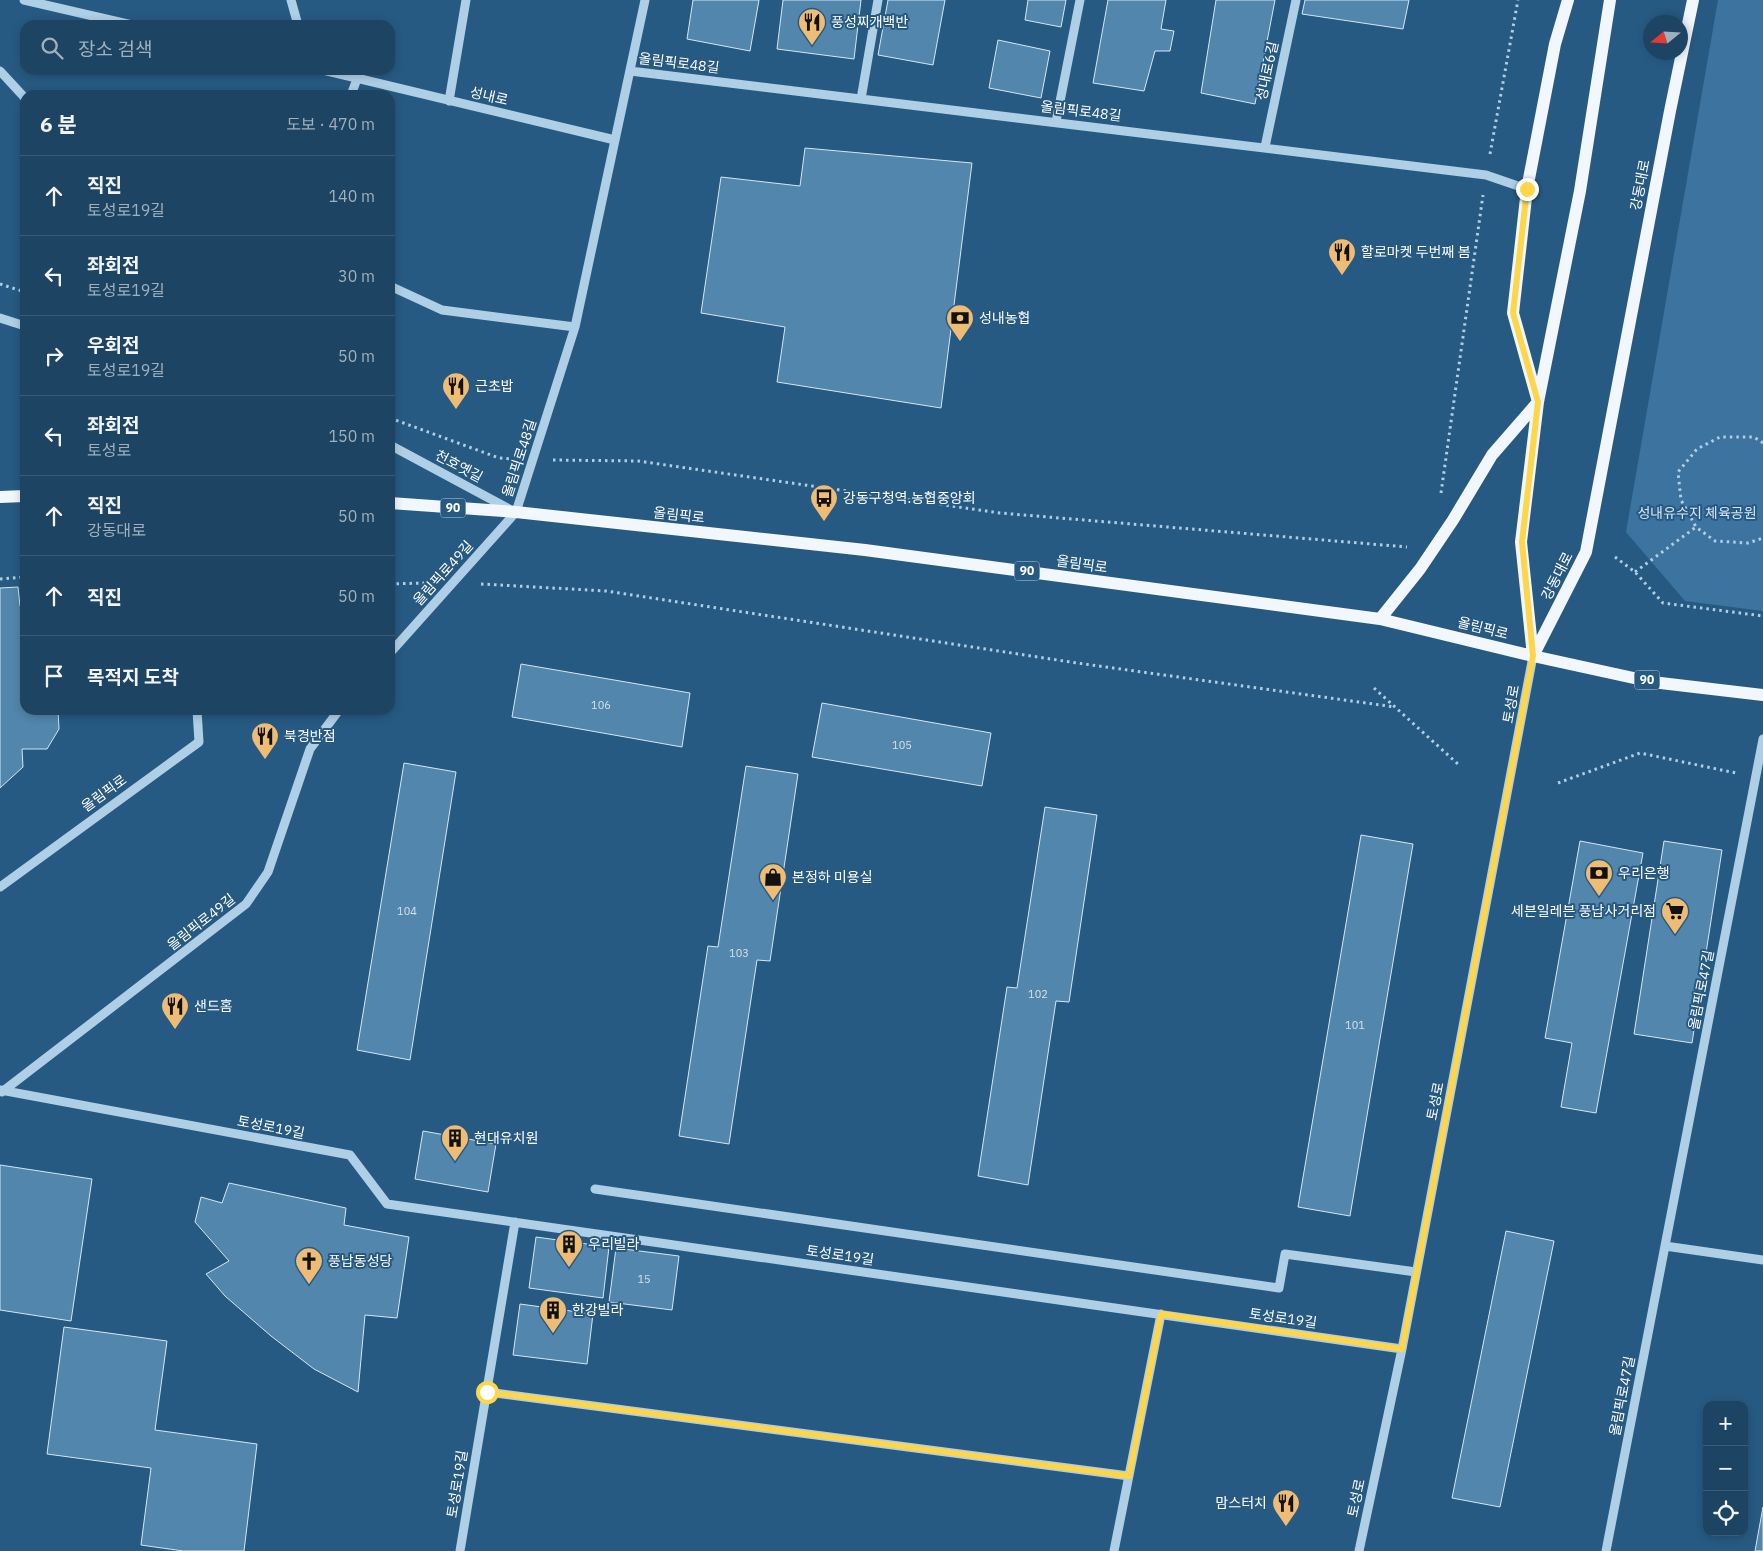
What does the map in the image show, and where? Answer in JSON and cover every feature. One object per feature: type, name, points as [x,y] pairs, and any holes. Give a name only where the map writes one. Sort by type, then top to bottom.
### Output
[{"type":"main road","points":[[1380,619],[1420,569],[1453,520],[1492,455],[1538,402],[1513,313],[1527,189],[1555,44],[1568,0]]},
{"type":"main road","name":"강동대로","points":[[1533,656],[1522,542],[1538,402],[1580,191],[1610,0]]},
{"type":"main road","name":"강동대로","points":[[1533,656],[1586,552],[1693,0]]},
{"type":"main road","points":[[0,497],[20,496]]},
{"type":"main road","name":"올림픽로","points":[[395,503],[516,512],[865,550],[1380,619],[1533,656],[1652,682],[1763,695]]},
{"type":"street","points":[[24,0],[110,20]]},
{"type":"street","points":[[291,0],[297,20]]},
{"type":"street","points":[[449,101],[466,0]]},
{"type":"street","name":"올림픽로48길","points":[[516,512],[575,326],[645,0]]},
{"type":"street","points":[[861,99],[878,0]]},
{"type":"street","points":[[1056,122],[1080,0]]},
{"type":"street","name":"성내로6길","points":[[1265,147],[1296,0]]},
{"type":"street","points":[[0,71],[20,93]]},
{"type":"street","name":"올림픽로48길","points":[[630,71],[1486,175],[1527,189]]},
{"type":"street","name":"성내로","points":[[342,75],[615,140]]},
{"type":"street","points":[[353,90],[357,79]]},
{"type":"street","points":[[395,288],[442,310],[575,326]]},
{"type":"street","points":[[0,318],[20,324]]},
{"type":"street","name":"천호옛길","points":[[395,448],[516,512]]},
{"type":"street","name":"올림픽로49길","points":[[395,647],[516,512]]},
{"type":"street","name":"토성로","points":[[1360,1551],[1402,1349],[1533,656]]},
{"type":"street","name":"올림픽로","points":[[0,888],[199,742],[197,715]]},
{"type":"street","name":"올림픽로49길","points":[[1,1092],[246,904],[268,872],[310,749],[336,715]]},
{"type":"street","name":"올림픽로47길","points":[[1606,1551],[1763,739]]},
{"type":"street","name":"토성로19길","points":[[1,1092],[350,1156],[386,1204],[1402,1349]]},
{"type":"street","points":[[596,1189],[1279,1288],[1285,1254],[1416,1272]]},
{"type":"street","name":"토성로19길","points":[[460,1551],[515,1222]]},
{"type":"street","points":[[1665,1246],[1763,1260]]},
{"type":"street","points":[[1114,1551],[1161,1314]]},
{"type":"street","points":[[487,1392],[1129,1476]]},
{"type":"path","points":[[1440,501],[1486,175],[1518,0]]},
{"type":"path","points":[[0,284],[20,290]]},
{"type":"path","points":[[395,420],[500,458],[638,461],[1000,513],[1407,546]]},
{"type":"path","points":[[1763,443],[1754,437],[1720,437],[1696,449],[1678,472],[1681,500],[1696,527],[1715,541],[1748,543],[1763,538]]},
{"type":"path","points":[[1635,572],[1696,527]]},
{"type":"path","points":[[1615,557],[1635,572],[1662,602],[1763,616]]},
{"type":"path","points":[[0,579],[20,578]]},
{"type":"path","points":[[395,584],[453,582],[606,591],[1077,663],[1395,707]]},
{"type":"path","points":[[1374,688],[1458,765]]},
{"type":"path","points":[[1558,783],[1640,753],[1756,777]]},
{"type":"green space","name":"성내유수지 체육공원","points":[[1718,0],[1763,0],[1763,611],[1685,601],[1626,532]]},
{"type":"building","points":[[693,0],[759,0],[750,51],[687,39]]},
{"type":"building","points":[[783,0],[861,0],[854,59],[777,49]]},
{"type":"building","points":[[888,0],[945,0],[933,65],[878,55]]},
{"type":"building","points":[[1028,0],[1066,0],[1061,27],[1025,20]]},
{"type":"building","points":[[1108,0],[1166,0],[1161,29],[1174,31],[1170,51],[1155,51],[1144,91],[1093,83]]},
{"type":"building","points":[[1216,0],[1275,0],[1255,104],[1201,93]]},
{"type":"building","points":[[1305,0],[1409,0],[1403,29],[1302,14]]},
{"type":"building","points":[[998,40],[1050,51],[1041,98],[989,88]]},
{"type":"building","points":[[805,148],[972,163],[941,408],[777,382],[785,327],[701,313],[721,177],[800,186]]},
{"type":"building","points":[[18,587],[20,606],[20,715],[58,715],[59,729],[47,749],[22,749],[23,767],[0,788],[0,588]]},
{"type":"building","points":[[521,664],[690,693],[682,747],[512,717]]},
{"type":"building","points":[[822,703],[991,733],[982,786],[812,757]]},
{"type":"building","points":[[404,763],[456,772],[410,1060],[357,1050]]},
{"type":"building","points":[[746,766],[798,774],[770,961],[757,960],[729,1144],[679,1136],[708,946],[718,947]]},
{"type":"building","points":[[1045,807],[1097,815],[1069,1002],[1056,1001],[1028,1185],[978,1176],[1007,987],[1017,988]]},
{"type":"building","points":[[1361,835],[1413,844],[1350,1216],[1298,1207]]},
{"type":"building","points":[[1580,841],[1643,853],[1596,1113],[1561,1107],[1572,1043],[1545,1038]]},
{"type":"building","points":[[1664,841],[1722,850],[1692,1043],[1634,1034]]},
{"type":"building","name":"현대유치원","points":[[423,1131],[496,1144],[488,1192],[415,1179]]},
{"type":"building","points":[[0,1165],[92,1179],[71,1321],[0,1310]]},
{"type":"building","name":"풍납동성당","points":[[229,1183],[346,1208],[344,1225],[409,1237],[397,1318],[365,1315],[358,1392],[314,1369],[271,1336],[225,1296],[206,1274],[229,1261],[195,1222],[201,1197],[222,1203]]},
{"type":"building","points":[[1506,1231],[1554,1241],[1500,1507],[1452,1498]]},
{"type":"building","name":"우리빌라","points":[[536,1237],[609,1247],[603,1298],[529,1288]]},
{"type":"building","points":[[616,1248],[679,1256],[672,1310],[609,1302]]},
{"type":"building","name":"한강빌라","points":[[520,1304],[593,1314],[587,1364],[513,1355]]},
{"type":"building","points":[[64,1327],[167,1341],[155,1430],[257,1444],[244,1551],[183,1551],[141,1545],[151,1468],[47,1454]]},
{"type":"building","points":[[1763,1507],[1763,1551],[1755,1551]]},
{"type":"place","name":"풍성찌개백반","points":[[812,46]]},
{"type":"place","name":"할로마켓 두번째 봄","points":[[1342,276]]},
{"type":"place","name":"성내농협","points":[[960,342]]},
{"type":"place","name":"근초밥","points":[[456,410]]},
{"type":"place","name":"강동구청역.농협중앙회","points":[[824,522]]},
{"type":"place","name":"북경반점","points":[[265,760]]},
{"type":"place","name":"우리은행","points":[[1599,897]]},
{"type":"place","name":"본정하 미용실","points":[[773,901]]},
{"type":"place","name":"세븐일레븐 풍납사거리점","points":[[1675,935]]},
{"type":"place","name":"샌드홈","points":[[175,1030]]},
{"type":"place","name":"현대유치원","points":[[455,1162]]},
{"type":"place","name":"우리빌라","points":[[569,1268]]},
{"type":"place","name":"풍납동성당","points":[[309,1285]]},
{"type":"place","name":"한강빌라","points":[[553,1334]]},
{"type":"place","name":"맘스터치","points":[[1286,1527]]},
{"type":"route","points":[[487,1392],[1129,1476],[1161,1314],[1402,1349],[1533,656],[1522,542],[1538,402],[1513,313],[1527,189]]}]
